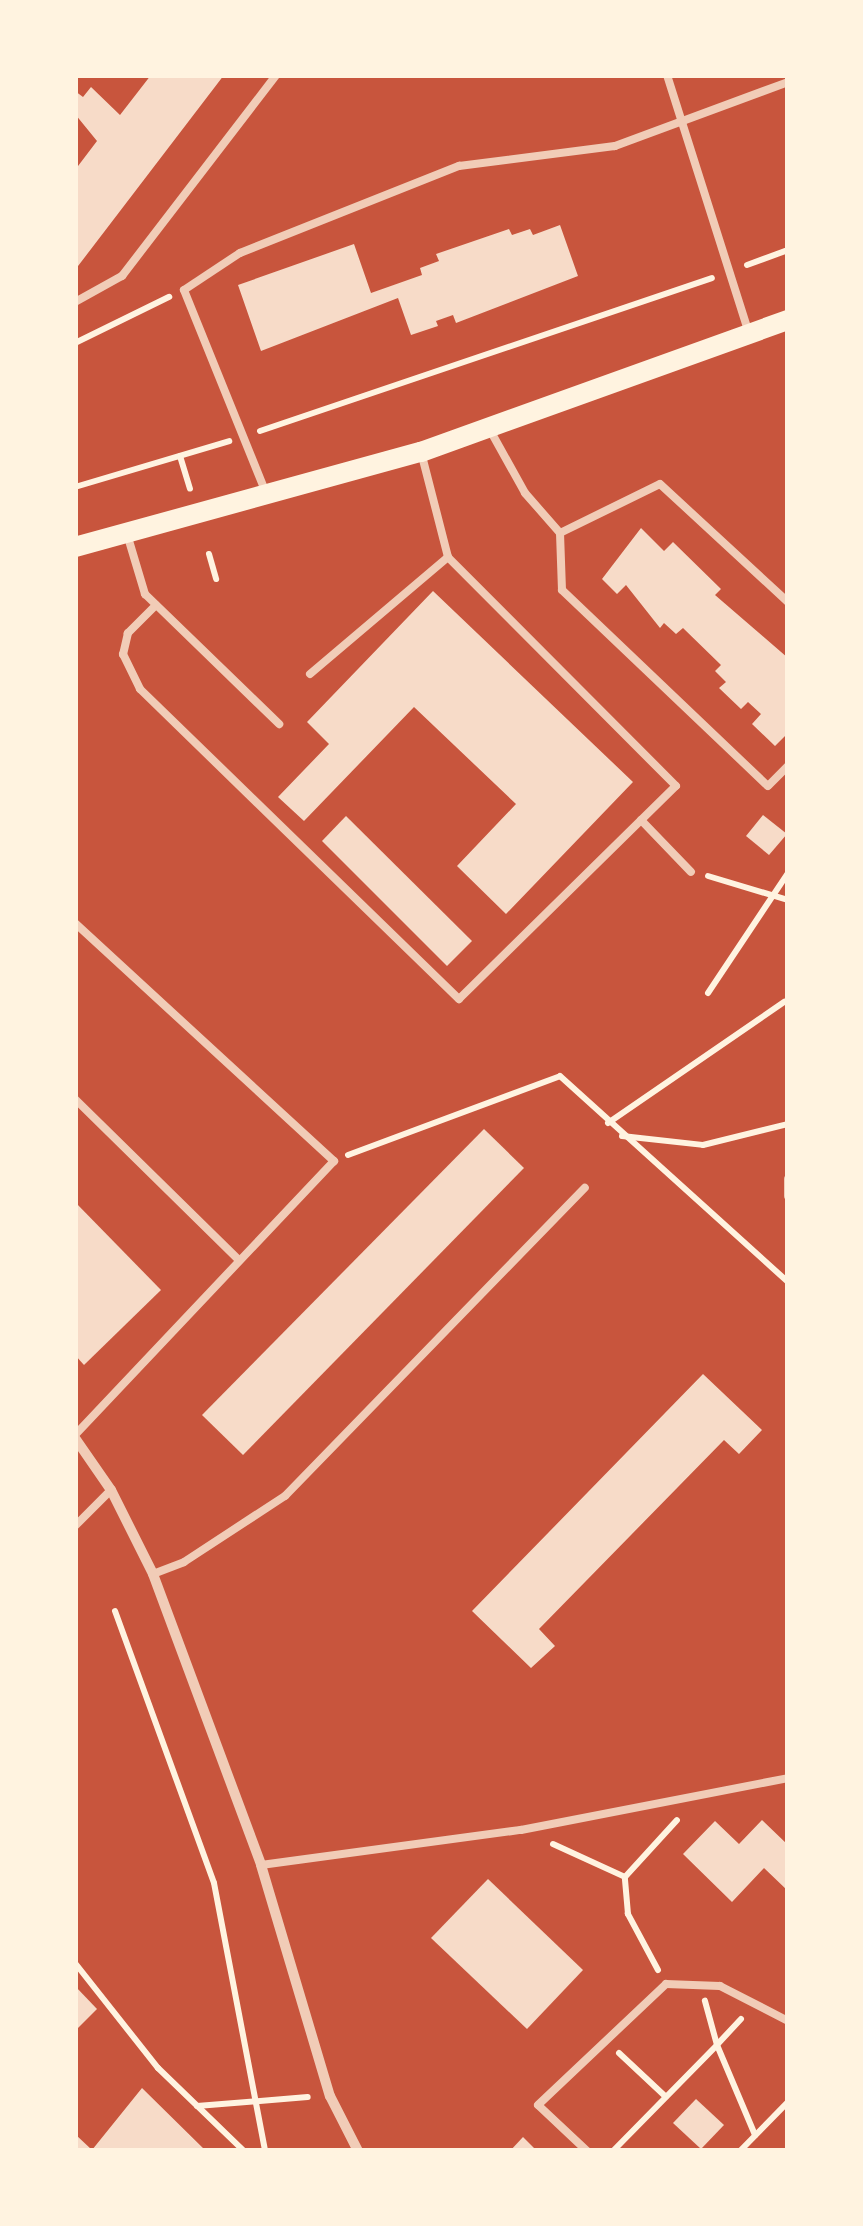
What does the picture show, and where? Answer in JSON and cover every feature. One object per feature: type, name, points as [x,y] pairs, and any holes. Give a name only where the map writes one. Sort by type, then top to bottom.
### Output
[{"type":"main road","points":[[75,547],[421,452],[788,320]]},
{"type":"street","points":[[75,1437],[111,1490],[153,1574],[261,1866],[330,2096],[358,2151]]},
{"type":"lane","points":[[75,302],[122,276],[276,75]]},
{"type":"lane","points":[[667,75],[750,336]]},
{"type":"lane","points":[[267,497],[184,290],[240,253],[459,166],[615,146],[788,82]]},
{"type":"lane","points":[[489,428],[525,494],[560,533],[562,590],[768,786],[788,766]]},
{"type":"lane","points":[[156,605],[128,632],[123,654],[140,689],[459,999],[676,786],[448,556],[421,452]]},
{"type":"lane","points":[[560,533],[660,484],[788,602]]},
{"type":"lane","points":[[127,534],[144,594],[279,724]]},
{"type":"lane","points":[[310,674],[448,556]]},
{"type":"lane","points":[[640,820],[691,872]]},
{"type":"lane","points":[[75,923],[334,1160],[238,1258],[75,1437]]},
{"type":"lane","points":[[75,1099],[238,1258]]},
{"type":"lane","points":[[788,1179],[788,1196]]},
{"type":"lane","points":[[153,1574],[184,1562],[286,1496],[585,1188]]},
{"type":"lane","points":[[75,1526],[111,1490]]},
{"type":"lane","points":[[261,1866],[520,1830],[788,1778]]},
{"type":"lane","points":[[587,2151],[538,2105],[666,1984],[720,1986],[788,2021]]},
{"type":"path","points":[[75,486],[244,436],[788,250]]},
{"type":"path","points":[[75,344],[184,290]]},
{"type":"path","points":[[180,456],[190,489]]},
{"type":"path","points":[[209,554],[216,579]]},
{"type":"path","points":[[691,872],[780,894],[788,900]]},
{"type":"path","points":[[708,993],[780,894],[788,873]]},
{"type":"path","points":[[608,1123],[784,1002]]},
{"type":"path","points":[[334,1160],[560,1076],[620,1136],[788,1282]]},
{"type":"path","points":[[620,1136],[703,1144],[788,1124]]},
{"type":"path","points":[[115,1611],[214,1883],[265,2151]]},
{"type":"path","points":[[666,1984],[628,1914],[624,1877],[700,1795]]},
{"type":"path","points":[[520,1830],[624,1877]]},
{"type":"path","points":[[75,1962],[198,2106],[244,2151]]},
{"type":"path","points":[[701,1985],[717,2045],[755,2136]]},
{"type":"path","points":[[613,2151],[756,2002]]},
{"type":"path","points":[[606,2041],[666,2097]]},
{"type":"path","points":[[198,2106],[330,2096]]},
{"type":"path","points":[[740,2151],[788,2102]]},
{"type":"building","points":[[151,75],[224,75],[75,270],[75,170],[97,141],[75,114],[75,91],[83,97],[91,87],[120,115]]},
{"type":"building","points":[[560,225],[578,276],[456,323],[453,315],[436,321],[438,326],[411,335],[398,298],[261,351],[238,285],[354,244],[371,293],[422,275],[420,268],[439,261],[436,254],[509,229],[512,235],[530,229],[533,235]]},
{"type":"building","points":[[641,528],[664,551],[673,542],[721,589],[715,595],[788,658],[788,733],[775,746],[752,724],[761,714],[748,702],[741,709],[719,688],[726,682],[715,671],[721,665],[683,628],[676,634],[664,623],[660,628],[626,585],[617,594],[602,579]]},
{"type":"building","points":[[433,591],[633,782],[506,914],[457,866],[516,804],[414,707],[304,821],[278,797],[329,744],[307,722]]},
{"type":"building","points":[[763,815],[787,834],[769,855],[746,836]]},
{"type":"building","points":[[346,816],[472,941],[447,966],[322,841]]},
{"type":"building","points":[[484,1129],[524,1168],[243,1455],[202,1415]]},
{"type":"building","points":[[75,1202],[161,1290],[84,1365],[75,1355]]},
{"type":"building","points":[[703,1374],[762,1430],[739,1454],[724,1440],[539,1629],[555,1646],[531,1668],[472,1611]]},
{"type":"building","points":[[762,1820],[788,1845],[788,1891],[764,1868],[732,1902],[683,1854],[715,1821],[739,1844]]},
{"type":"building","points":[[488,1879],[583,1970],[527,2029],[431,1938]]},
{"type":"building","points":[[75,1986],[97,2009],[75,2031]]},
{"type":"building","points":[[142,2088],[206,2151],[75,2151],[75,2134],[92,2150]]},
{"type":"building","points":[[696,2099],[724,2125],[701,2149],[673,2123]]},
{"type":"building","points":[[523,2137],[537,2151],[510,2151]]}]
